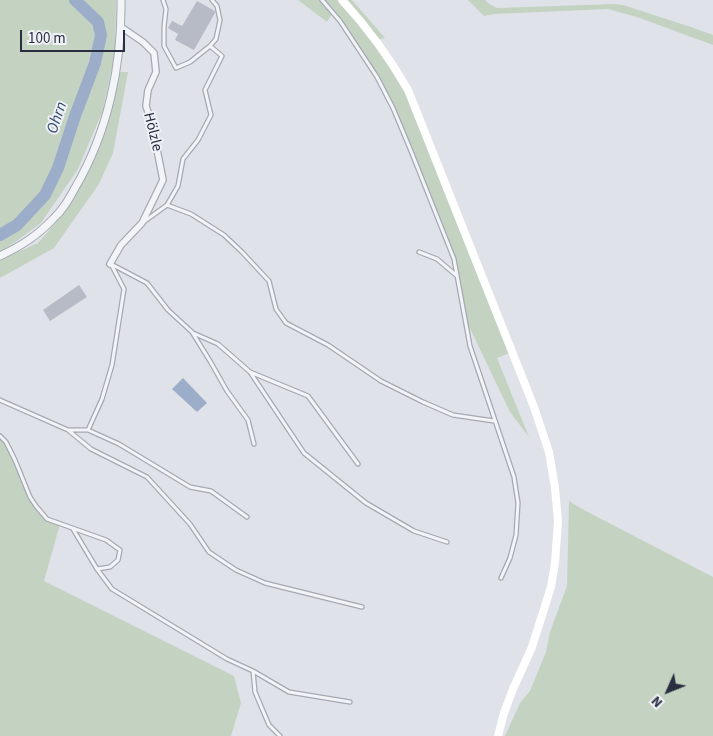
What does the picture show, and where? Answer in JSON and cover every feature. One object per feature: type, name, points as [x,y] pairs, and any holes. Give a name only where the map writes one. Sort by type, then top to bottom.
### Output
[{"type":"main road","points":[[342,0],[362,22],[392,62],[408,90],[534,407],[548,452],[555,488],[558,521],[551,587],[532,647],[513,689],[498,736]]},
{"type":"street","points":[[0,256],[20,246],[54,219],[66,205],[93,154],[109,104],[116,74],[122,27],[121,0]]},
{"type":"street","name":"Hölzle","points":[[110,264],[121,245],[142,223],[163,180],[152,124],[146,106],[148,90],[156,72],[154,53],[143,42],[122,27]]},
{"type":"lane","points":[[164,0],[166,9],[164,46],[176,68],[190,62],[216,39],[220,20],[217,6],[212,0]]},
{"type":"lane","points":[[322,0],[340,21],[377,76],[393,108],[454,259],[470,346],[514,477],[518,503],[516,535],[510,558],[501,578]]},
{"type":"lane","points":[[142,223],[168,205],[178,186],[184,159],[198,140],[211,115],[205,90],[222,56],[210,46]]},
{"type":"lane","points":[[168,205],[191,214],[224,236],[242,252],[269,281],[276,309],[286,323],[328,345],[381,381],[422,402],[453,415],[494,421]]},
{"type":"lane","points":[[419,252],[437,259],[458,276]]},
{"type":"lane","points":[[110,264],[147,283],[168,310],[192,332],[227,391],[248,420],[254,444]]},
{"type":"lane","points":[[88,430],[102,399],[112,364],[124,289],[110,264]]},
{"type":"lane","points":[[192,332],[218,344],[250,372],[304,453],[366,503],[414,531],[447,542]]},
{"type":"lane","points":[[250,372],[308,396],[358,464]]},
{"type":"lane","points":[[0,400],[68,430],[90,449],[147,477],[190,524],[209,552],[236,570],[264,583],[362,607]]},
{"type":"lane","points":[[68,430],[88,430],[119,444],[190,487],[211,492],[247,517]]},
{"type":"lane","points":[[0,436],[6,442],[30,497],[47,519],[106,540],[120,550],[118,560],[110,567],[98,569]]},
{"type":"lane","points":[[73,529],[112,589],[227,659],[253,671],[289,692],[350,702]]},
{"type":"lane","points":[[253,671],[255,692],[269,726],[280,736]]},
{"type":"green space","points":[[0,0],[116,0],[115,53],[103,110],[78,169],[41,223],[0,253]]},
{"type":"green space","points":[[298,0],[352,0],[385,38],[376,40],[408,90],[512,352],[497,358],[529,437],[510,412],[464,316],[454,259],[411,151],[377,77],[340,21],[332,14],[327,22]]},
{"type":"green space","points":[[468,0],[485,0],[497,8],[623,5],[713,35],[713,45],[637,17],[608,9],[484,16]]},
{"type":"green space","points":[[120,72],[128,72],[113,153],[99,184],[54,248],[0,278],[0,260],[38,243],[65,212],[100,147]]},
{"type":"green space","points":[[0,438],[6,442],[30,497],[47,519],[60,524],[44,581],[234,676],[241,703],[231,736],[0,736]]},
{"type":"green space","points":[[569,501],[713,577],[713,736],[505,736],[520,703],[530,691],[546,652],[550,632],[567,586]]},
{"type":"water","points":[[183,378],[207,403],[197,412],[172,389]]},
{"type":"building","points":[[197,1],[215,11],[215,13],[194,50],[175,40],[178,34],[168,28],[172,21],[182,26]]},
{"type":"building","points":[[79,285],[87,297],[50,321],[43,310]]},
{"type":"waterway","name":"Ohrn","points":[[0,235],[17,225],[45,195],[58,168],[95,63],[101,35],[98,22],[75,0]]}]
